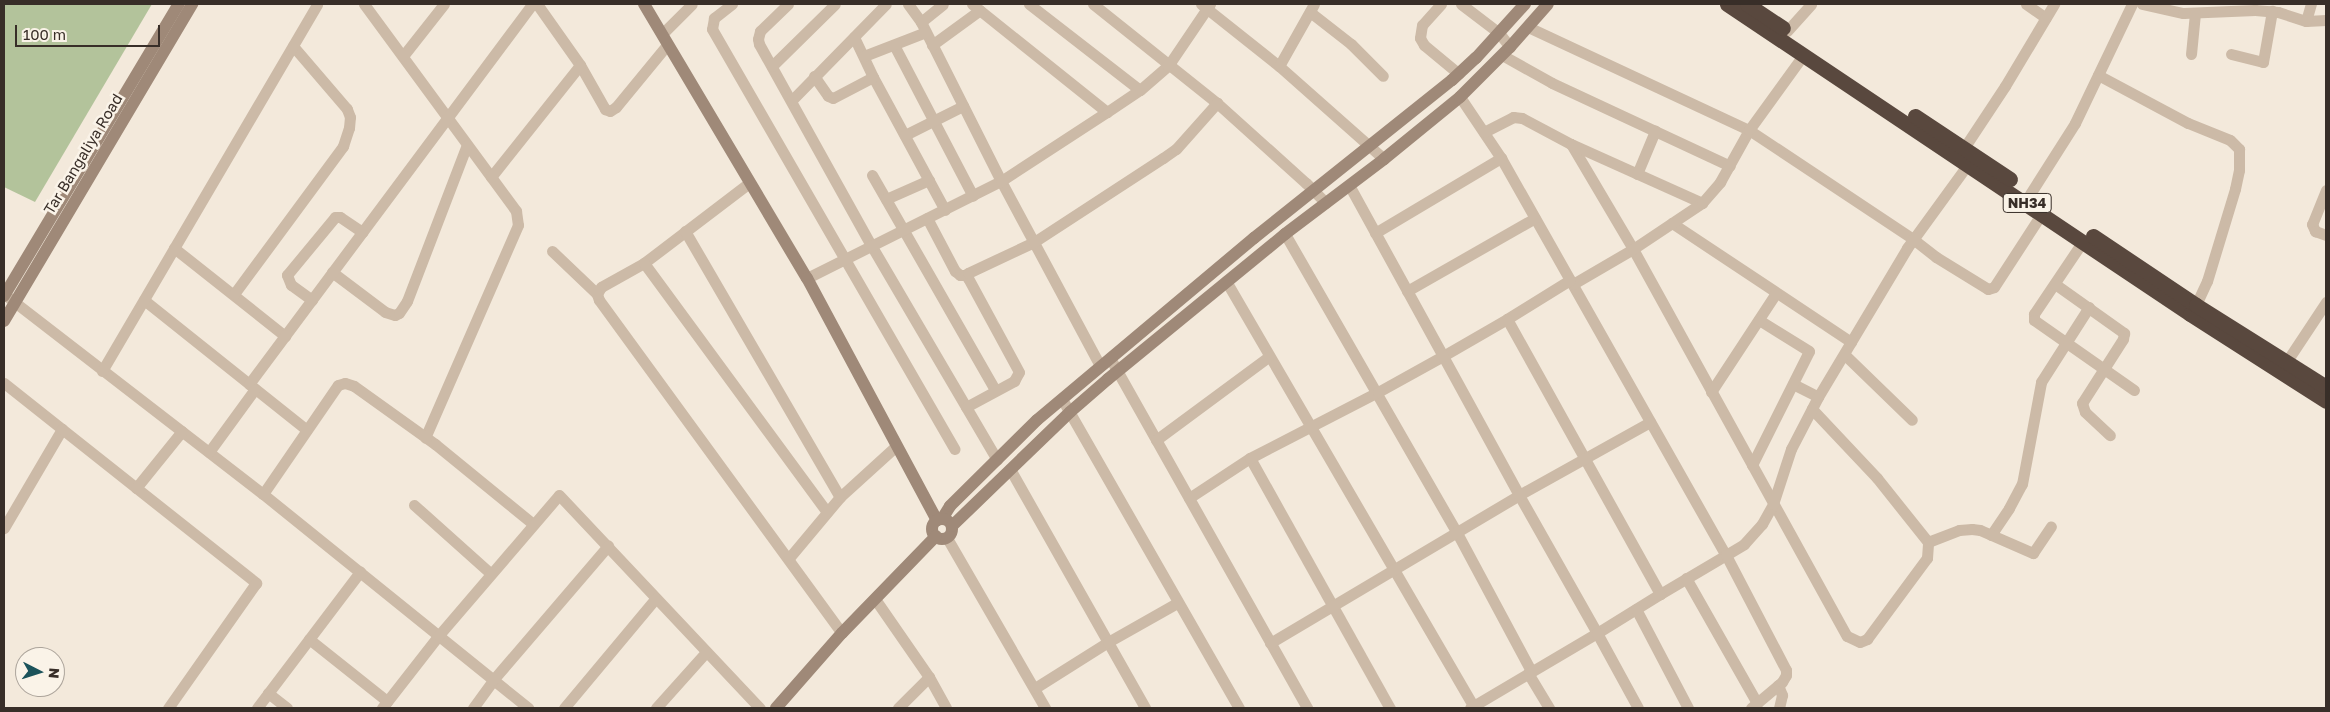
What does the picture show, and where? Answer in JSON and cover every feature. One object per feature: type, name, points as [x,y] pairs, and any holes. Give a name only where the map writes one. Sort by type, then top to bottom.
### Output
[{"type":"highway","name":"NH34","points":[[1728,4],[2190,314],[2326,387]]},
{"type":"highway","name":"NH34","points":[[1747,4],[1964,148],[2284,366],[2326,401]]},
{"type":"street","name":"Tar Bangaliya Road","points":[[131,95],[179,4]]},
{"type":"street","name":"Tar Bangaliya Road","points":[[8,298],[131,95],[192,4]]},
{"type":"street","points":[[102,370],[317,4]]},
{"type":"street","points":[[364,4],[516,211],[518,225],[426,438]]},
{"type":"street","points":[[403,56],[444,4]]},
{"type":"street","points":[[209,452],[285,336],[532,4]]},
{"type":"street","points":[[537,4],[580,66],[606,109],[610,111],[616,108],[692,4]]},
{"type":"street","points":[[644,4],[807,278],[896,446],[1045,708]]},
{"type":"street","points":[[732,4],[714,18],[712,29],[843,260],[954,448]]},
{"type":"street","points":[[788,4],[758,35],[759,44],[792,100],[871,245],[996,460]]},
{"type":"street","points":[[772,66],[835,4]]},
{"type":"street","points":[[792,100],[886,4]]},
{"type":"street","points":[[908,4],[924,27],[1001,181],[1034,242],[1105,362],[1117,371],[1307,708]]},
{"type":"street","points":[[864,56],[894,45],[924,27],[943,4]]},
{"type":"street","points":[[1029,4],[1140,90]]},
{"type":"street","points":[[1093,4],[1168,66],[1217,103],[1326,203]]},
{"type":"street","points":[[1441,4],[1422,24],[1420,38],[1424,45],[1458,74]]},
{"type":"street","points":[[1461,4],[1499,33],[1506,51],[1525,70],[1730,166]]},
{"type":"street","points":[[943,528],[950,506],[1062,399],[1314,190],[1458,74],[1525,4]]},
{"type":"street","points":[[776,708],[842,633],[943,528],[1010,469],[1070,412],[1117,371],[1285,234],[1384,159],[1460,97],[1506,51],[1548,4]]},
{"type":"street","points":[[1787,31],[1811,4]]},
{"type":"street","points":[[2026,4],[2046,18]]},
{"type":"street","points":[[1964,148],[2054,4]]},
{"type":"street","points":[[2030,194],[2075,123],[2132,4]]},
{"type":"street","points":[[2142,4],[2172,12],[2195,13],[2255,10],[2272,11],[2306,21],[2326,20]]},
{"type":"street","points":[[2306,21],[2312,4]]},
{"type":"street","points":[[807,278],[1001,181],[1140,90],[1168,66],[1206,5],[1279,66],[1384,159]]},
{"type":"street","points":[[932,45],[976,7],[1107,112]]},
{"type":"street","points":[[1279,66],[1312,8],[1383,76]]},
{"type":"street","points":[[2230,54],[2263,62],[2272,11]]},
{"type":"street","points":[[2191,54],[2195,13]]},
{"type":"street","points":[[1528,27],[1749,130],[1913,239],[1936,257],[1990,289],[1994,288],[2042,213]]},
{"type":"street","points":[[854,37],[873,77],[944,210]]},
{"type":"street","points":[[894,45],[973,196]]},
{"type":"street","points":[[234,294],[343,146],[349,128],[350,117],[347,109],[292,46]]},
{"type":"street","points":[[1189,498],[1250,458],[1378,392],[1633,249],[1702,203],[1720,182],[1749,130],[1804,54]]},
{"type":"street","points":[[491,177],[580,66]]},
{"type":"street","points":[[2098,75],[2188,123],[2230,140],[2239,149],[2239,170],[2234,189],[2207,281],[2196,306]]},
{"type":"street","points":[[814,76],[828,96],[833,98],[873,77]]},
{"type":"street","points":[[1460,97],[1502,158],[1726,555],[1786,670],[1786,675],[1778,685],[1754,706],[1686,578]]},
{"type":"street","points":[[927,218],[955,271],[960,275],[968,275],[970,272],[1034,242],[1176,149],[1217,103]]},
{"type":"street","points":[[905,135],[935,122],[963,106]]},
{"type":"street","points":[[1484,132],[1513,117],[1522,118],[1571,144],[1702,203]]},
{"type":"street","points":[[1637,174],[1655,132]]},
{"type":"street","points":[[1571,144],[1633,249],[1847,636],[1860,642],[1867,639],[1926,558],[1928,542],[1877,478],[1812,409]]},
{"type":"street","points":[[332,272],[385,312],[395,315],[400,313],[407,301],[468,145]]},
{"type":"street","points":[[1375,233],[1502,158]]},
{"type":"street","points":[[1226,282],[1473,708],[1529,672],[1744,544],[1762,524],[1773,504],[1791,449],[1818,397],[1913,239],[1968,164]]},
{"type":"street","points":[[872,174],[995,390]]},
{"type":"street","points":[[886,199],[929,180]]},
{"type":"street","points":[[597,294],[601,287],[644,263],[749,183]]},
{"type":"street","points":[[1349,186],[1638,708]]},
{"type":"street","points":[[2326,190],[2312,224],[2315,230],[2326,235]]},
{"type":"street","points":[[312,300],[291,285],[288,275],[335,217],[340,217],[362,232]]},
{"type":"street","points":[[1407,291],[1535,218]]},
{"type":"street","points":[[1672,224],[1851,342]]},
{"type":"street","points":[[686,232],[840,498]]},
{"type":"street","points":[[1285,234],[1378,392],[1456,531],[1549,708]]},
{"type":"street","points":[[2083,241],[2034,314],[2034,320],[2134,390]]},
{"type":"street","points":[[174,248],[285,336]]},
{"type":"street","points":[[552,251],[597,294],[599,300],[842,633]]},
{"type":"street","points":[[644,263],[827,512]]},
{"type":"street","points":[[966,407],[1018,377],[1018,366],[968,275]]},
{"type":"street","points":[[2055,284],[2124,333],[2123,339],[2082,403],[2083,408],[2110,435]]},
{"type":"street","points":[[1711,392],[1776,293]]},
{"type":"street","points":[[4,321],[8,298],[264,494],[528,708]]},
{"type":"street","points":[[144,300],[307,430]]},
{"type":"street","points":[[2284,366],[2326,302]]},
{"type":"street","points":[[1991,535],[2018,493],[2025,472],[2038,389],[2089,307]]},
{"type":"street","points":[[1507,319],[1660,594]]},
{"type":"street","points":[[1752,465],[1809,350],[1759,320]]},
{"type":"street","points":[[1845,355],[1912,420]]},
{"type":"street","points":[[1156,440],[1268,357]]},
{"type":"street","points":[[4,383],[256,583],[168,708]]},
{"type":"street","points":[[264,494],[338,385],[345,383],[354,386],[426,438],[533,524]]},
{"type":"street","points":[[1793,384],[1818,397]]},
{"type":"street","points":[[1062,399],[1239,708]]},
{"type":"street","points":[[1270,642],[1394,570],[1456,531],[1650,422]]},
{"type":"street","points":[[4,528],[62,429]]},
{"type":"street","points":[[136,488],[182,431]]},
{"type":"street","points":[[789,558],[840,498],[896,446]]},
{"type":"street","points":[[1250,458],[1390,708]]},
{"type":"street","points":[[1010,469],[1145,708]]},
{"type":"street","points":[[309,639],[384,705],[439,635],[559,495],[760,708]]},
{"type":"street","points":[[414,505],[490,574]]},
{"type":"street","points":[[1928,542],[1966,529],[1980,530],[2032,553],[2051,526]]},
{"type":"street","points":[[473,708],[493,680],[608,546]]},
{"type":"street","points":[[257,708],[360,572]]},
{"type":"street","points":[[564,708],[656,598]]},
{"type":"street","points":[[875,599],[929,677],[946,708]]},
{"type":"street","points":[[1035,688],[1108,642],[1177,602]]},
{"type":"street","points":[[1636,609],[1688,708]]},
{"type":"street","points":[[656,708],[706,652]]},
{"type":"street","points":[[898,708],[929,677]]},
{"type":"street","points":[[1778,685],[1782,696],[1779,708]]},
{"type":"street","points":[[268,693],[287,708]]},
{"type":"green space","points":[[4,4],[152,4],[35,202],[4,187]]}]
